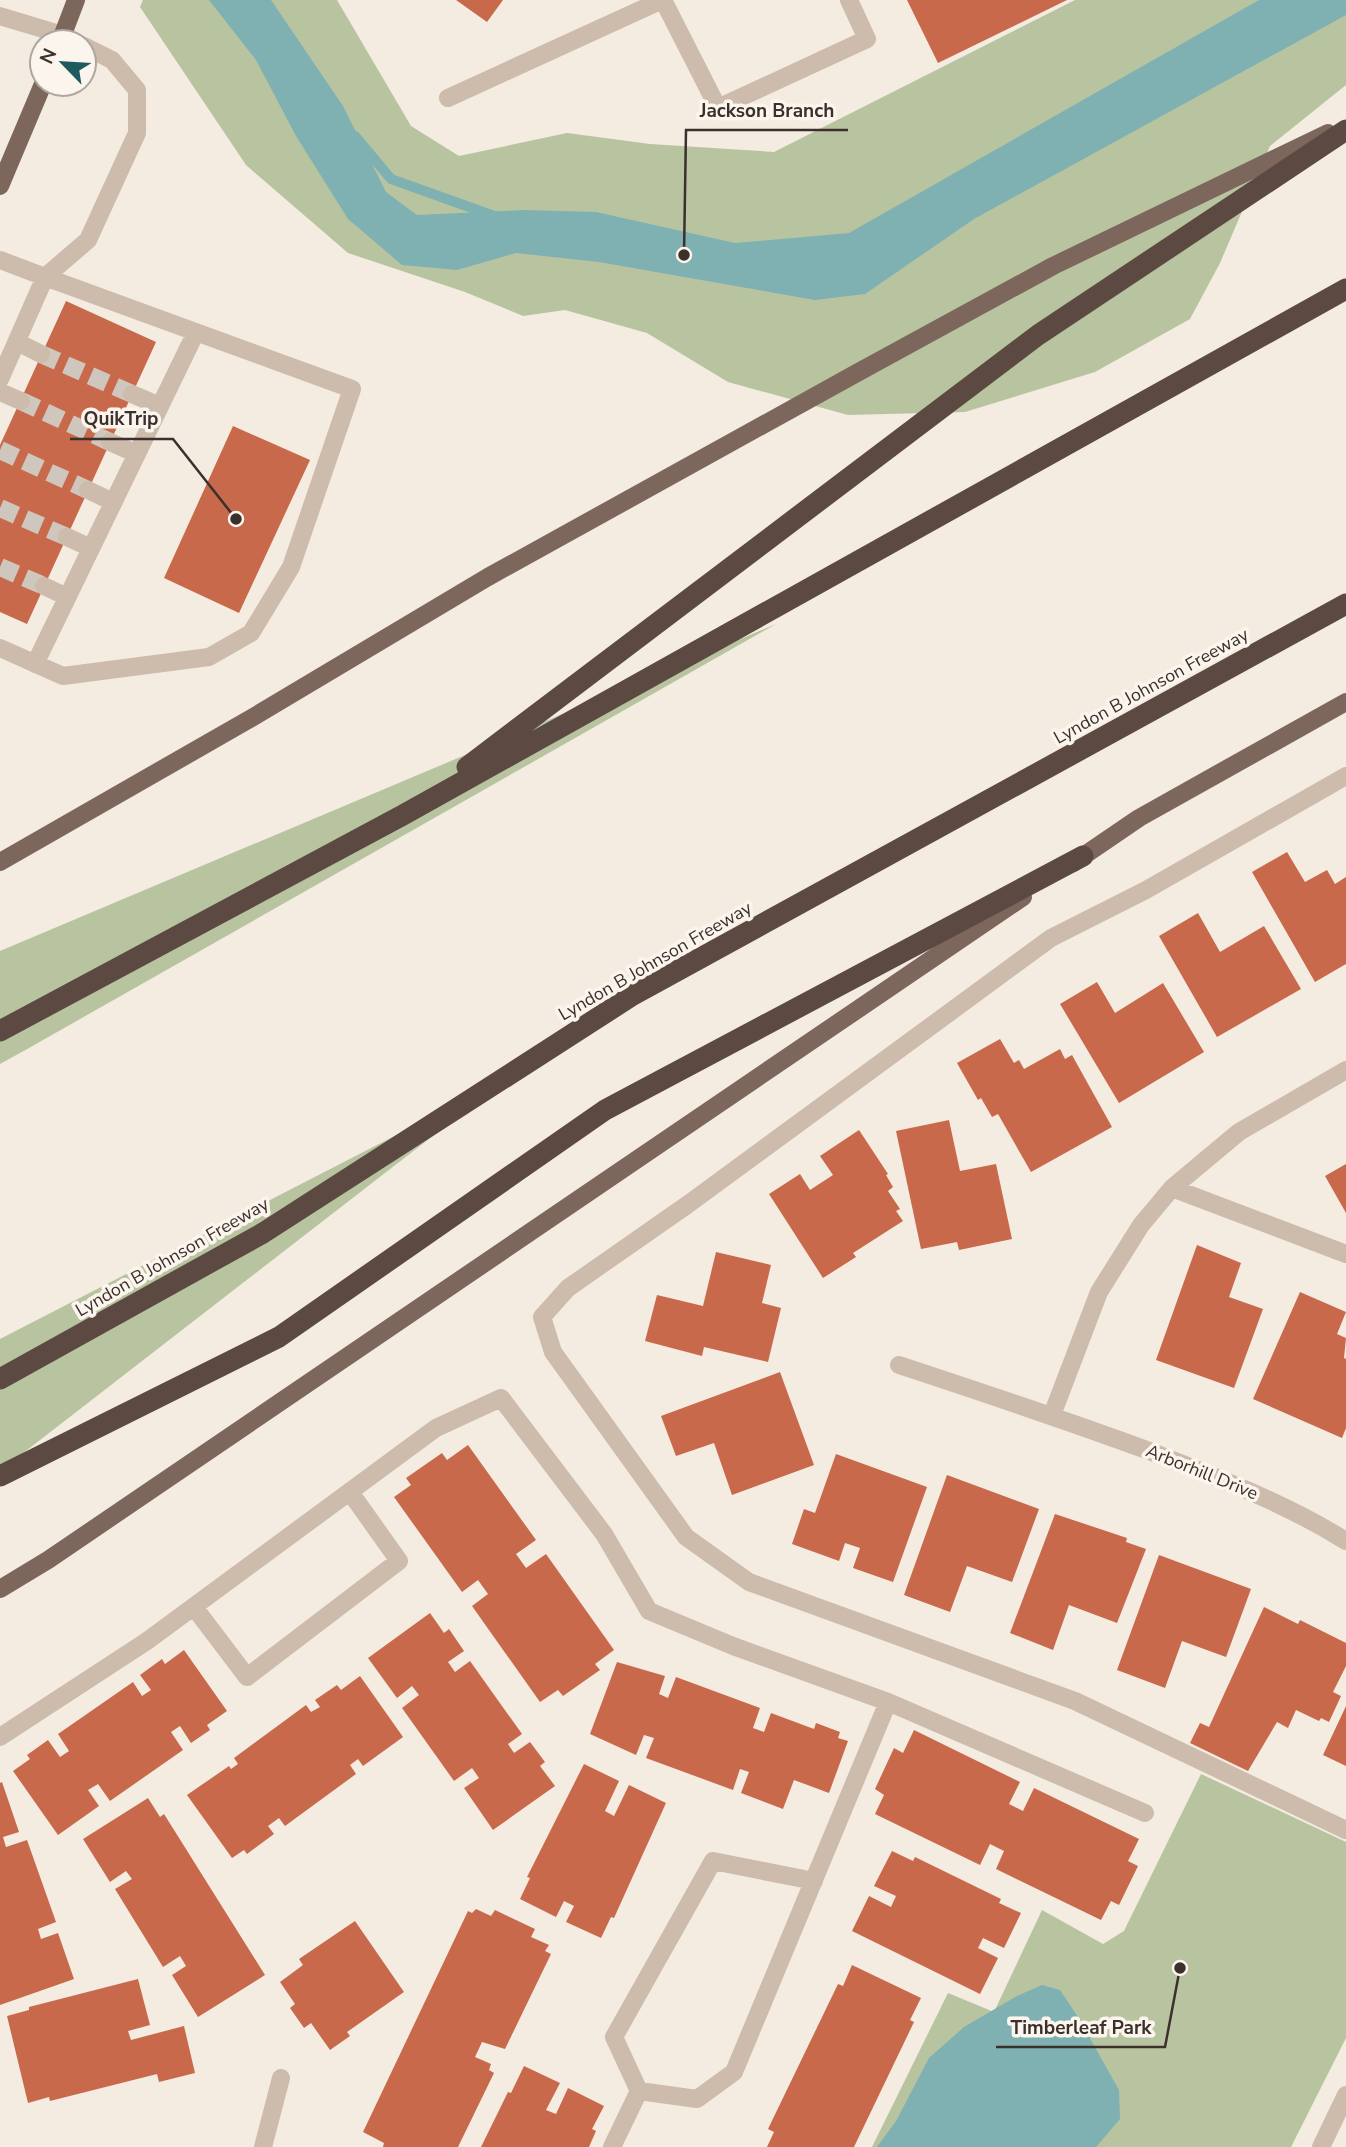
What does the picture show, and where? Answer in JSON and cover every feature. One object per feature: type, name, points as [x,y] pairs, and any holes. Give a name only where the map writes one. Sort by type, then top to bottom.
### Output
[{"type":"highway","points":[[403,815],[1038,335],[1346,130]]},
{"type":"highway","points":[[0,1031],[403,815],[1346,289]]},
{"type":"highway","name":"Lyndon B Johnson Freeway","points":[[0,1379],[263,1233],[633,995],[1345,605]]},
{"type":"highway","points":[[0,1476],[279,1337],[605,1110],[1083,856]]},
{"type":"main road","points":[[69,28],[76,0]]},
{"type":"main road","points":[[0,186],[37,98]]},
{"type":"main road","points":[[0,862],[488,578],[831,387],[1053,267],[1346,124]]},
{"type":"main road","points":[[0,1589],[48,1560],[1139,818],[1346,702]]},
{"type":"street","points":[[448,98],[662,0],[718,108],[867,39],[849,0]]},
{"type":"street","points":[[0,16],[33,28]]},
{"type":"street","points":[[0,379],[46,278],[88,240],[137,133],[137,90],[112,60],[98,53]]},
{"type":"street","points":[[0,260],[352,389],[291,567],[251,633],[209,657],[63,677],[0,648]]},
{"type":"street","points":[[35,664],[196,332]]},
{"type":"street","points":[[17,342],[41,354]]},
{"type":"street","points":[[0,392],[20,401]]},
{"type":"street","points":[[131,394],[160,406]]},
{"type":"street","points":[[110,442],[137,454]]},
{"type":"street","points":[[88,490],[114,502]]},
{"type":"street","points":[[67,537],[91,548]]},
{"type":"street","points":[[44,586],[67,597]]},
{"type":"street","points":[[1346,776],[1146,890],[1051,938],[687,1205],[568,1287],[542,1317],[554,1352],[686,1537],[749,1582],[1075,1701],[1346,1830]]},
{"type":"street","points":[[1052,1415],[1099,1292],[1141,1225],[1172,1188],[1239,1132],[1346,1070]]},
{"type":"street","points":[[1172,1188],[1346,1254]]},
{"type":"street","name":"Arborhill Drive","points":[[899,1365],[1052,1415],[1245,1488],[1319,1524],[1346,1541]]},
{"type":"street","points":[[0,1737],[147,1641],[436,1428],[501,1398],[604,1534],[649,1611],[733,1647],[888,1702],[1145,1813]]},
{"type":"street","points":[[194,1606],[247,1677],[399,1561],[350,1492]]},
{"type":"street","points":[[639,2091],[697,2099],[734,2072],[888,1702]]},
{"type":"street","points":[[639,2091],[614,2037],[713,1861],[814,1881]]},
{"type":"street","points":[[263,2147],[281,2078]]},
{"type":"street","points":[[612,2147],[639,2091]]},
{"type":"street","points":[[1321,2147],[1346,2095]]},
{"type":"green space","points":[[143,0],[337,0],[411,126],[459,156],[567,133],[650,144],[774,152],[1075,0],[1346,0],[1346,85],[1270,146],[1220,263],[1190,319],[1095,372],[965,412],[848,415],[728,382],[647,333],[565,310],[523,316],[465,292],[348,253],[246,165],[140,7]]},
{"type":"green space","points":[[776,624],[29,1048],[0,1064],[0,951]]},
{"type":"green space","points":[[509,1077],[0,1471],[0,1339]]},
{"type":"green space","points":[[1201,1774],[1346,1842],[1346,2038],[1291,2147],[872,2147],[948,1993],[994,2012],[1042,1910],[1103,1944],[1124,1931]]},
{"type":"water","points":[[209,0],[271,0],[343,106],[386,192],[417,215],[524,210],[596,212],[735,243],[849,233],[1259,0],[1346,0],[1346,15],[974,219],[865,294],[815,300],[599,262],[516,253],[457,270],[402,265],[348,219],[296,136],[256,60]]},
{"type":"water","points":[[1042,1985],[1060,1990],[1119,2090],[1120,2119],[1096,2147],[877,2147],[896,2121],[929,2058],[964,2027],[1017,1996]]},
{"type":"building","points":[[456,0],[503,0],[487,22]]},
{"type":"building","points":[[907,0],[1067,0],[938,63]]},
{"type":"building","points":[[66,301],[156,342],[27,624],[0,612],[0,445]]},
{"type":"building","points":[[233,426],[310,460],[239,613],[164,578]]},
{"type":"building","points":[[1287,852],[1305,882],[1327,870],[1335,884],[1346,877],[1346,964],[1315,982],[1252,872]]},
{"type":"building","points":[[1198,913],[1220,952],[1264,926],[1301,989],[1217,1037],[1159,936]]},
{"type":"building","points":[[1097,982],[1115,1013],[1163,983],[1204,1052],[1119,1103],[1060,1004]]},
{"type":"building","points":[[1000,1039],[1014,1063],[1019,1060],[1024,1069],[1060,1049],[1065,1059],[1072,1055],[1112,1127],[1031,1172],[998,1114],[992,1117],[981,1098],[978,1100],[957,1063]]},
{"type":"building","points":[[949,1120],[960,1171],[996,1164],[1012,1239],[959,1250],[957,1242],[921,1249],[896,1131]]},
{"type":"building","points":[[859,1130],[888,1174],[886,1175],[893,1187],[888,1191],[900,1209],[896,1211],[903,1221],[853,1253],[856,1257],[823,1278],[769,1194],[800,1174],[810,1190],[833,1175],[820,1156]]},
{"type":"building","points":[[1346,1164],[1346,1213],[1325,1176]]},
{"type":"building","points":[[1197,1245],[1241,1263],[1229,1297],[1263,1309],[1234,1388],[1156,1360]]},
{"type":"building","points":[[716,1252],[771,1265],[762,1303],[781,1308],[768,1362],[704,1347],[702,1356],[645,1341],[657,1295],[703,1306]]},
{"type":"building","points":[[1300,1292],[1346,1312],[1337,1334],[1346,1338],[1346,1428],[1342,1438],[1253,1399]]},
{"type":"building","points":[[780,1372],[814,1465],[732,1495],[714,1443],[676,1456],[661,1416]]},
{"type":"building","points":[[468,1445],[536,1540],[516,1554],[526,1568],[546,1554],[614,1650],[595,1664],[600,1670],[563,1696],[558,1690],[540,1702],[472,1606],[488,1594],[478,1580],[462,1592],[394,1497],[411,1485],[406,1478],[442,1453],[447,1460]]},
{"type":"building","points":[[836,1454],[927,1487],[893,1582],[853,1568],[860,1548],[845,1543],[839,1561],[792,1544],[804,1509],[815,1513]]},
{"type":"building","points":[[947,1475],[1039,1509],[1012,1582],[967,1566],[950,1612],[904,1595]]},
{"type":"building","points":[[1055,1514],[1127,1538],[1126,1542],[1146,1549],[1117,1623],[1069,1605],[1053,1650],[1010,1633]]},
{"type":"building","points":[[1159,1555],[1251,1589],[1226,1657],[1182,1641],[1165,1688],[1117,1670]]},
{"type":"building","points":[[1264,1607],[1298,1624],[1300,1620],[1346,1643],[1346,1666],[1333,1692],[1341,1696],[1329,1722],[1321,1718],[1319,1721],[1296,1710],[1288,1728],[1277,1722],[1248,1771],[1190,1743],[1200,1723],[1209,1727]]},
{"type":"building","points":[[430,1613],[444,1633],[449,1629],[464,1651],[448,1662],[455,1672],[470,1661],[522,1734],[508,1744],[514,1753],[530,1742],[545,1762],[540,1766],[555,1786],[493,1830],[464,1788],[479,1778],[472,1768],[454,1781],[402,1708],[419,1695],[412,1686],[397,1698],[368,1658]]},
{"type":"building","points":[[184,1650],[227,1711],[207,1725],[210,1730],[191,1743],[180,1726],[171,1732],[183,1750],[110,1801],[98,1784],[88,1790],[99,1806],[58,1835],[13,1771],[30,1759],[27,1755],[48,1740],[60,1757],[69,1751],[58,1734],[133,1682],[142,1696],[151,1690],[140,1675],[162,1659],[165,1664]]},
{"type":"building","points":[[617,1662],[665,1676],[659,1694],[668,1698],[676,1677],[760,1708],[753,1728],[764,1732],[771,1713],[814,1729],[816,1723],[840,1732],[838,1738],[848,1741],[829,1793],[794,1780],[783,1809],[741,1793],[749,1772],[740,1769],[733,1790],[646,1758],[654,1738],[644,1735],[636,1755],[590,1734]]},
{"type":"building","points":[[360,1676],[403,1737],[363,1766],[358,1759],[350,1765],[356,1774],[285,1826],[279,1818],[268,1826],[274,1834],[247,1854],[244,1850],[232,1858],[187,1795],[229,1766],[231,1769],[238,1764],[234,1758],[306,1705],[311,1712],[320,1707],[315,1700],[337,1685],[341,1690]]},
{"type":"building","points":[[1346,1706],[1346,1766],[1323,1755]]},
{"type":"building","points":[[914,1730],[1020,1782],[1009,1804],[1023,1811],[1034,1788],[1139,1839],[1128,1861],[1138,1866],[1119,1905],[1111,1901],[1101,1920],[996,1869],[1004,1851],[990,1844],[980,1865],[875,1814],[884,1795],[875,1789],[894,1748],[903,1753]]},
{"type":"building","points":[[584,1764],[619,1781],[605,1811],[614,1816],[629,1785],[666,1803],[614,1918],[611,1917],[601,1938],[566,1922],[574,1906],[564,1901],[556,1917],[520,1899],[530,1878],[527,1877]]},
{"type":"building","points":[[2,1782],[19,1832],[3,1837],[6,1847],[27,1840],[56,1922],[38,1929],[41,1939],[58,1933],[74,1979],[0,2005],[0,1783]]},
{"type":"building","points":[[148,1798],[160,1817],[164,1814],[265,1975],[198,2017],[172,1975],[186,1966],[180,1956],[163,1967],[115,1889],[132,1879],[126,1871],[110,1882],[83,1839]]},
{"type":"building","points":[[892,1851],[913,1861],[915,1857],[1001,1899],[999,1903],[1021,1913],[1004,1948],[983,1938],[978,1948],[998,1958],[980,1994],[852,1931],[869,1896],[891,1907],[896,1896],[874,1886]]},
{"type":"building","points":[[476,1909],[491,1916],[495,1910],[535,1929],[531,1937],[549,1945],[545,1951],[551,1954],[505,2049],[482,2042],[475,2057],[491,2064],[489,2070],[494,2073],[458,2147],[383,2147],[384,2143],[363,2132],[468,1911],[472,1913]]},
{"type":"building","points":[[355,1921],[404,1992],[347,2032],[350,2036],[330,2050],[311,2023],[304,2028],[290,2008],[295,2004],[280,1982],[303,1965],[299,1959]]},
{"type":"building","points":[[852,1965],[921,1998],[910,2020],[914,2022],[854,2147],[767,2147],[774,2132],[768,2129],[838,1984],[843,1986]]},
{"type":"building","points":[[138,1979],[150,2025],[128,2031],[131,2040],[184,2026],[195,2073],[159,2082],[157,2074],[50,2101],[49,2097],[28,2103],[7,2016],[29,2010],[29,2007]]},
{"type":"building","points":[[524,2066],[560,2083],[546,2110],[556,2114],[568,2088],[604,2106],[592,2129],[596,2131],[589,2147],[481,2147]]},
{"type":"waterway","points":[[355,136],[391,179],[497,217]]},
{"type":"tunnel","points":[[41,354],[132,394]]},
{"type":"tunnel","points":[[21,401],[110,442]]},
{"type":"tunnel","points":[[0,450],[88,490]]},
{"type":"tunnel","points":[[0,508],[67,537]]},
{"type":"tunnel","points":[[0,567],[44,586]]},
{"type":"place","name":"Jackson Branch","points":[[684,255]]},
{"type":"place","name":"QuikTrip","points":[[236,519]]},
{"type":"place","name":"Timberleaf Park","points":[[1180,1968]]}]
